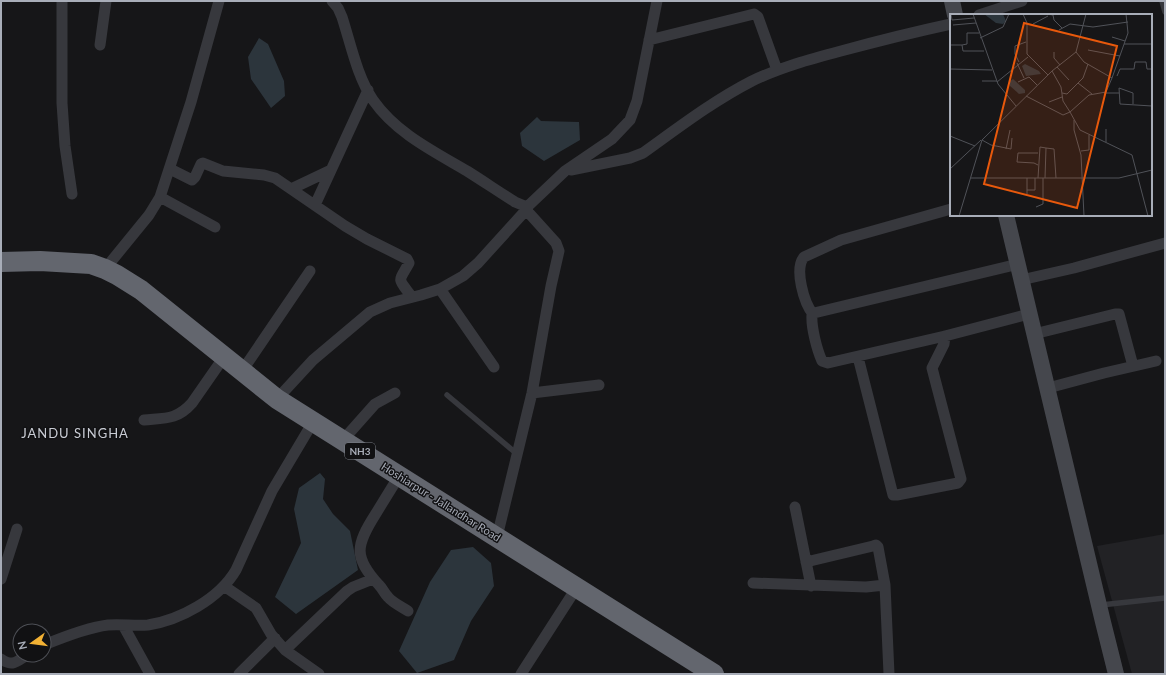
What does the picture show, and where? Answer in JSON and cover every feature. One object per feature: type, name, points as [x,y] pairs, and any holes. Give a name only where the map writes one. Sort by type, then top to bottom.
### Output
[{"type":"highway","name":"Hoshiarpur - Jallandhar Road","points":[[1,262],[40,261],[91,264],[105,269],[141,290],[277,399],[714,674]]},
{"type":"street","points":[[62,1],[62,103],[65,146],[72,194]]},
{"type":"street","points":[[100,45],[106,1]]},
{"type":"street","points":[[105,269],[149,215],[160,197],[191,102],[219,1]]},
{"type":"street","points":[[277,399],[317,356],[370,312],[386,304],[440,289],[463,276],[537,196],[565,171],[612,139],[630,120],[637,101],[657,1]]},
{"type":"street","points":[[952,1],[956,14]]},
{"type":"street","points":[[982,14],[1022,1]]},
{"type":"street","points":[[336,3],[362,79],[381,110],[391,121],[414,139],[527,208],[556,243],[559,252],[550,292],[532,393],[497,537]]},
{"type":"street","points":[[649,40],[743,16],[756,15],[777,70]]},
{"type":"street","points":[[565,171],[638,155],[722,98],[754,80],[777,70],[843,50],[950,24]]},
{"type":"street","points":[[315,205],[368,90]]},
{"type":"street","points":[[170,169],[192,180],[203,163],[229,172],[275,178],[336,220],[367,239],[408,259],[409,263],[400,279],[412,298]]},
{"type":"street","points":[[291,189],[331,170]]},
{"type":"street","points":[[160,197],[216,227]]},
{"type":"street","points":[[950,208],[841,240],[804,257],[800,265],[800,278],[807,305],[813,314],[813,330],[822,361],[826,363],[858,357],[1030,314]]},
{"type":"street","points":[[1006,216],[1116,674]]},
{"type":"street","points":[[1021,280],[1074,268],[1165,243]]},
{"type":"street","points":[[813,314],[1018,264]]},
{"type":"street","points":[[242,371],[310,271]]},
{"type":"street","points":[[440,289],[494,367]]},
{"type":"street","points":[[1034,334],[1119,314],[1133,366]]},
{"type":"street","points":[[858,357],[893,494],[897,495],[958,483],[961,479],[932,368],[944,344],[945,336]]},
{"type":"street","points":[[144,420],[175,417],[186,410],[192,404],[224,357]]},
{"type":"street","points":[[1048,388],[1156,361]]},
{"type":"street","points":[[532,393],[599,385]]},
{"type":"street","points":[[343,440],[375,404],[396,392]]},
{"type":"street","points":[[52,642],[100,627],[148,625],[171,620],[181,616],[206,600],[224,586],[236,570],[272,491],[313,422]]},
{"type":"street","points":[[399,476],[364,533],[360,544],[361,556],[365,566],[374,579],[390,599],[408,611]]},
{"type":"street","points":[[795,507],[811,586]]},
{"type":"street","points":[[1,579],[17,529]]},
{"type":"street","points":[[806,562],[876,545],[879,551],[885,585],[889,674]]},
{"type":"street","points":[[285,650],[347,591],[353,587],[374,579]]},
{"type":"street","points":[[754,584],[866,587],[885,585]]},
{"type":"street","points":[[224,586],[256,608],[274,638],[285,650],[319,674]]},
{"type":"street","points":[[521,674],[577,587]]},
{"type":"street","points":[[123,625],[150,674]]},
{"type":"street","points":[[239,674],[274,638]]},
{"type":"street","points":[[1,659],[7,664],[12,663]]},
{"type":"lane","points":[[1162,1],[1165,12]]},
{"type":"lane","points":[[447,395],[518,454]]},
{"type":"lane","points":[[1099,605],[1165,598]]},
{"type":"shaded area","points":[[259,38],[268,44],[284,81],[285,96],[271,108],[251,79],[248,57]]},
{"type":"shaded area","points":[[537,117],[541,121],[579,122],[580,140],[544,161],[522,146],[520,133]]},
{"type":"shaded area","points":[[320,473],[325,479],[323,499],[333,514],[350,531],[358,570],[296,614],[275,597],[301,543],[294,509],[299,488]]},
{"type":"shaded area","points":[[1165,534],[1165,674],[1132,674],[1097,546]]},
{"type":"shaded area","points":[[473,547],[491,563],[494,586],[471,621],[454,660],[417,673],[399,651],[430,582],[451,550]]},
{"type":"district","name":"JANDU SINGHA","points":[[75,433]]}]
